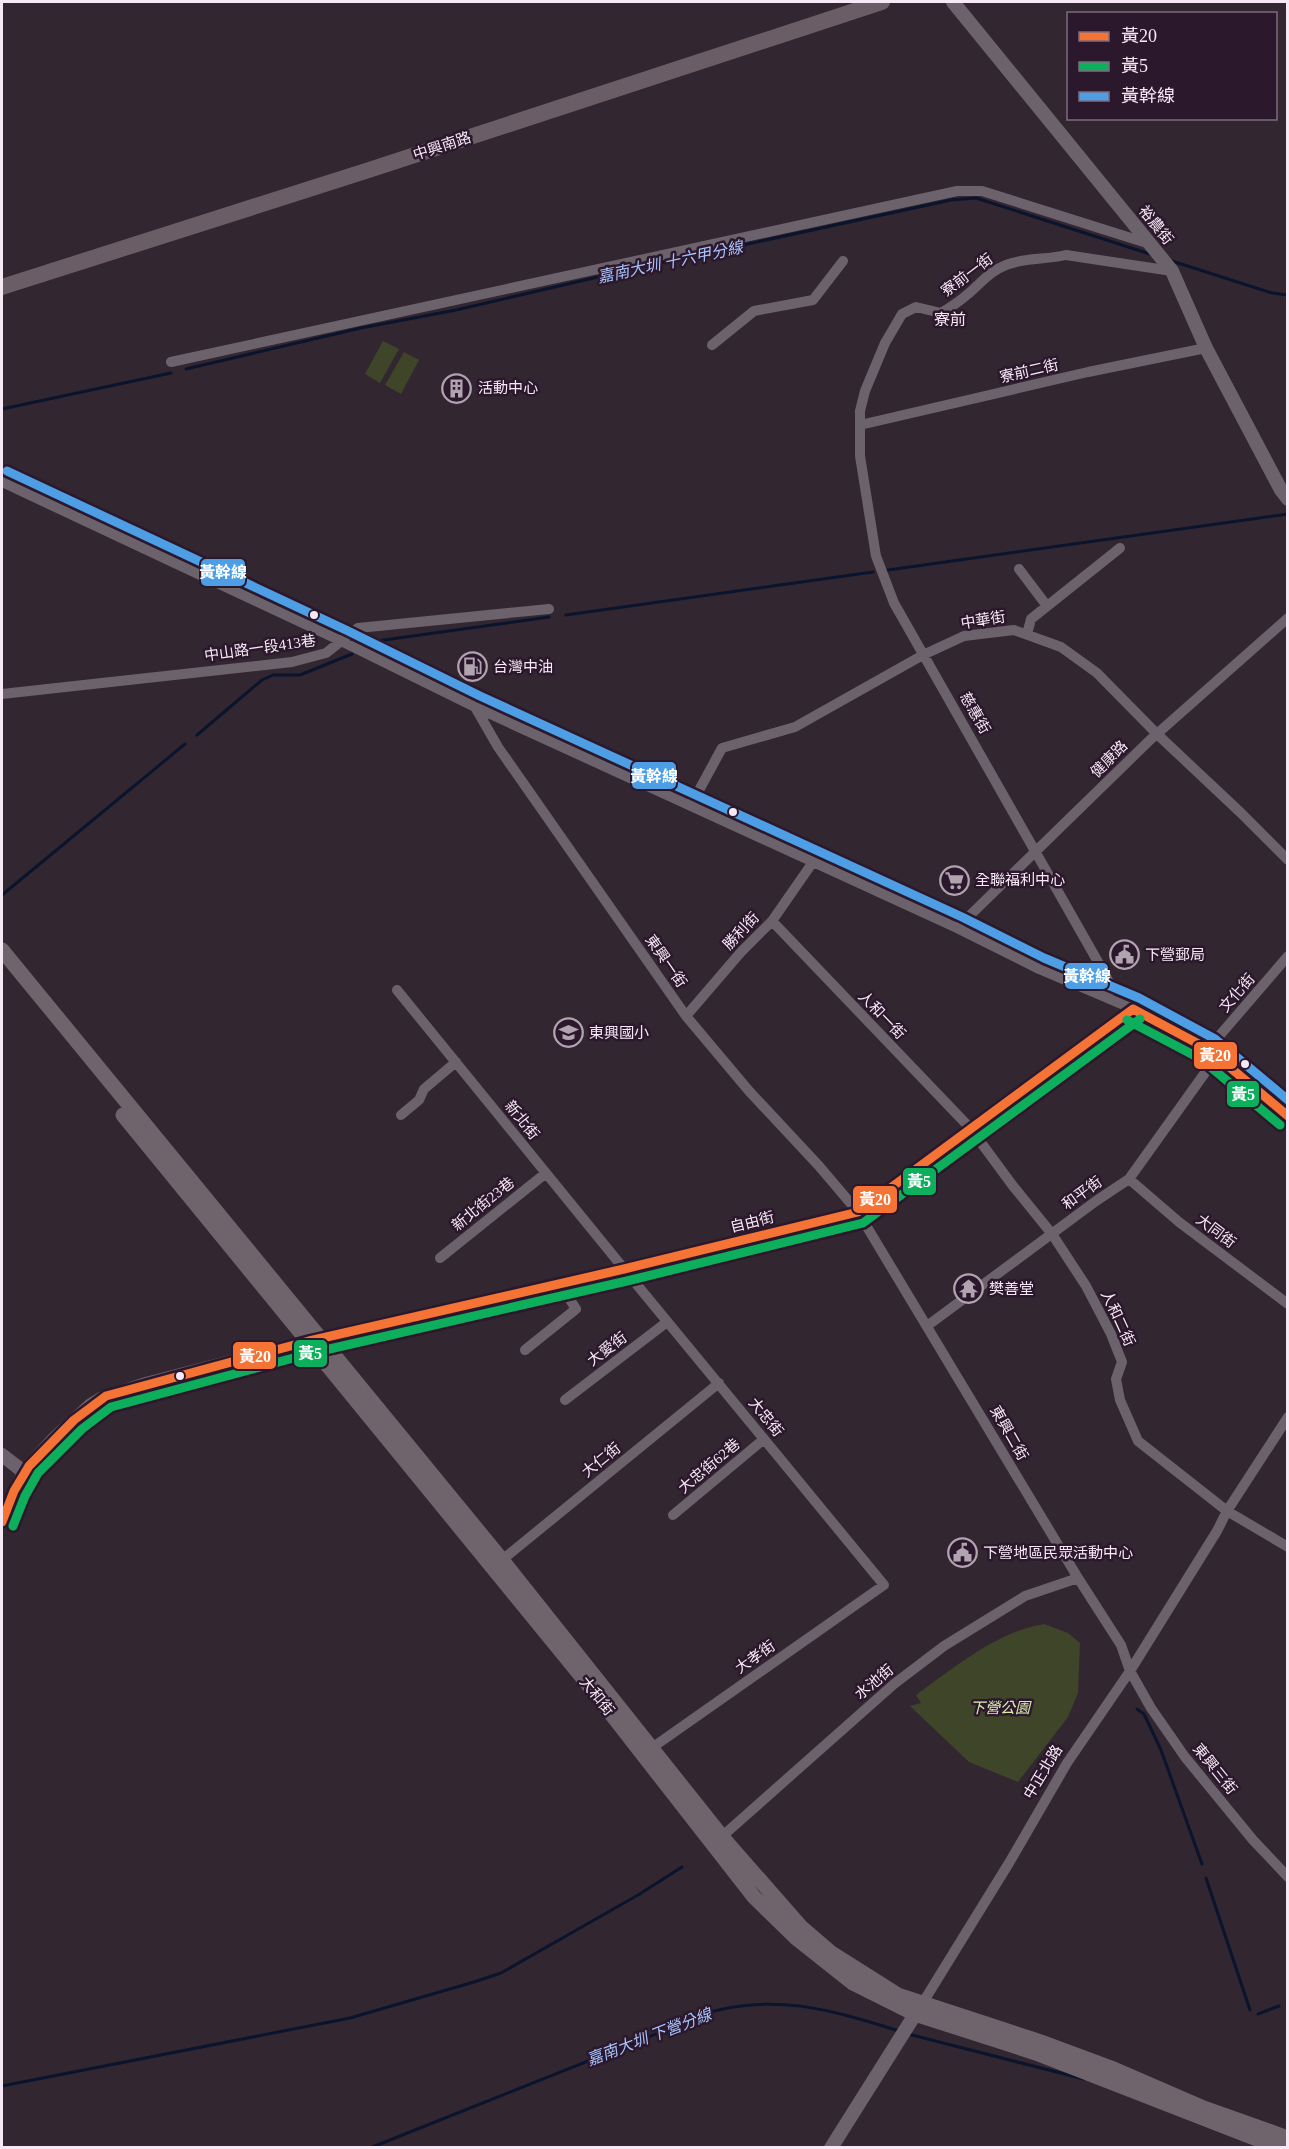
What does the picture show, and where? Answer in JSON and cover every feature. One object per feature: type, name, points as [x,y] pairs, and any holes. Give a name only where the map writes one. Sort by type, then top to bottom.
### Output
[{"type":"main road","name":"中興南路","points":[[2,287],[882,2]]},
{"type":"main road","points":[[2,950],[315,1340]]},
{"type":"main road","points":[[2,966],[315,1340]]},
{"type":"main road","name":"大和街","points":[[315,1340],[502,1560],[647,1751]]},
{"type":"main road","name":"大和街","points":[[315,1340],[718,1840],[792,1918],[830,1952],[898,1995],[915,2014]]},
{"type":"main road","points":[[915,2014],[1041,2042],[1112,2068],[1201,2107],[1287,2138]]},
{"type":"main road","points":[[915,2014],[1036,2053],[1280,2148]]},
{"type":"street","name":"裕農街","points":[[953,2],[1172,271],[1206,348],[1287,499]]},
{"type":"street","points":[[171,362],[957,191],[982,191],[1150,244]]},
{"type":"street","name":"寮前一街","points":[[860,425],[860,411],[865,391],[889,334],[902,314],[916,307],[941,313],[993,272],[1004,265],[1026,258],[1051,259],[1066,255],[1172,271]]},
{"type":"street","points":[[712,345],[754,311],[813,300],[843,261]]},
{"type":"street","name":"寮前二街","points":[[860,425],[1088,372],[1206,348]]},
{"type":"street","name":"慈惠街","points":[[860,425],[860,456],[879,566],[894,603],[1112,989],[1106,997]]},
{"type":"street","points":[[2,482],[341,641],[475,707],[957,928],[1039,969],[1133,1010],[1208,1049],[1287,1116]]},
{"type":"street","points":[[1027,634],[1031,619],[1120,548]]},
{"type":"street","points":[[1019,569],[1047,606]]},
{"type":"street","name":"中山路一段413巷","points":[[2,694],[292,662],[326,653],[358,628],[549,609]]},
{"type":"street","name":"健康路","points":[[957,928],[1157,734],[1287,618]]},
{"type":"street","name":"中華街","points":[[691,805],[722,748],[795,727],[923,655],[964,636],[1014,630],[1061,646],[1097,673],[1287,860]]},
{"type":"street","name":"東興一街","points":[[475,707],[498,747],[686,1016],[749,1091],[819,1166],[858,1212]]},
{"type":"street","name":"勝利街","points":[[686,1016],[741,952],[772,921],[813,862]]},
{"type":"street","name":"人和一街","points":[[772,921],[970,1129]]},
{"type":"street","name":"文化街","points":[[1208,1049],[1285,964]]},
{"type":"street","name":"新北街","points":[[397,990],[624,1269]]},
{"type":"street","name":"自由街","points":[[315,1340],[858,1212],[1133,1010]]},
{"type":"street","name":"和平街","points":[[927,1326],[1129,1179],[1212,1063],[1208,1049]]},
{"type":"street","points":[[401,1115],[419,1100],[424,1089],[456,1062]]},
{"type":"street","name":"人和二街","points":[[970,1129],[1053,1234],[1086,1286],[1111,1334],[1122,1362],[1116,1379],[1120,1400],[1138,1441],[1227,1511],[1287,1547]]},
{"type":"street","name":"新北街23巷","points":[[440,1258],[546,1173]]},
{"type":"street","name":"大同街","points":[[1129,1179],[1179,1222],[1287,1304]]},
{"type":"street","name":"東興二街","points":[[858,1212],[1121,1646],[1130,1671]]},
{"type":"street","name":"大忠街","points":[[624,1269],[884,1585]]},
{"type":"street","points":[[525,1350],[576,1309],[560,1284]]},
{"type":"street","name":"大愛街","points":[[565,1400],[667,1322]]},
{"type":"street","points":[[2,1522],[24,1472],[53,1440],[100,1399],[146,1384],[315,1340]]},
{"type":"street","name":"大仁街","points":[[502,1560],[718,1383]]},
{"type":"street","name":"中正北路","points":[[831,2148],[1009,1863],[1067,1763],[1130,1671],[1287,1417]]},
{"type":"street","name":"大忠街62巷","points":[[673,1515],[764,1439]]},
{"type":"street","points":[[2,1455],[24,1472]]},
{"type":"street","name":"水池街","points":[[718,1840],[890,1687],[944,1646],[1025,1596],[1078,1578]]},
{"type":"street","name":"大孝街","points":[[647,1751],[884,1585]]},
{"type":"street","name":"東興三街","points":[[1130,1671],[1151,1708],[1185,1757],[1253,1840],[1287,1877]]},
{"type":"green space","points":[[383,341],[399,349],[380,383],[365,374]]},
{"type":"green space","points":[[404,352],[419,360],[401,394],[385,385]]},
{"type":"green space","name":"下營公園","points":[[1044,1624],[1068,1633],[1080,1643],[1078,1693],[1068,1717],[1018,1782],[969,1762],[910,1706],[921,1703],[916,1695],[976,1652],[1026,1628]]},
{"type":"waterway","name":"嘉南大圳 十六甲分線","points":[[186,369],[361,328],[456,310],[641,267],[951,200],[976,198],[1150,254]]},
{"type":"waterway","name":"嘉南大圳 十六甲分線","points":[[1172,261],[1272,293],[1288,295]]},
{"type":"waterway","name":"嘉南大圳 十六甲分線","points":[[2,409],[171,373]]},
{"type":"waterway","points":[[888,570],[1288,514]]},
{"type":"waterway","points":[[566,615],[873,572]]},
{"type":"waterway","points":[[367,646],[377,641],[549,617]]},
{"type":"waterway","points":[[197,735],[262,680],[273,675],[300,675],[352,654]]},
{"type":"waterway","points":[[2,895],[185,744]]},
{"type":"waterway","points":[[1137,1709],[1144,1714],[1161,1750],[1202,1864]]},
{"type":"waterway","points":[[2,2086],[350,2018],[474,1982],[501,1973],[638,1895],[682,1867]]},
{"type":"waterway","points":[[1206,1878],[1250,2010]]},
{"type":"waterway","name":"嘉南大圳 下營分線","points":[[370,2148],[696,2017],[726,2008],[776,2004],[800,2006],[848,2016],[899,2031]]},
{"type":"waterway","points":[[1258,2014],[1279,2006]]},
{"type":"waterway","name":"嘉南大圳 下營分線","points":[[908,2034],[1084,2079]]},
{"type":"transit line","name":"黃幹線","points":[[7,471],[346,630],[480,696],[962,917],[1044,958],[1139,998],[1215,1039],[1288,1100]]},
{"type":"transit line","name":"黃20","points":[[1133,1009],[1208,1049],[1288,1116]]},
{"type":"transit line","name":"黃20","points":[[2,1522],[14,1491],[29,1466],[74,1420],[106,1396],[309,1341],[624,1269],[858,1212],[1133,1009]]},
{"type":"transit line","name":"黃5","points":[[13,1526],[25,1496],[38,1473],[82,1429],[111,1407],[312,1353],[627,1281],[863,1223],[1140,1019]]},
{"type":"transit line","name":"黃5","points":[[1127,1020],[1201,1059],[1280,1125]]},
{"type":"place","name":"活動中心","points":[[457,388]]},
{"type":"place","name":"台灣中油","points":[[472,667]]},
{"type":"place","name":"全聯福利中心","points":[[954,880]]},
{"type":"place","name":"下營郵局","points":[[1124,955]]},
{"type":"place","name":"東興國小","points":[[568,1033]]},
{"type":"place","name":"樊善堂","points":[[968,1289]]},
{"type":"place","name":"下營地區民眾活動中心","points":[[962,1553]]},
{"type":"district","name":"寮前","points":[[950,319]]}]
